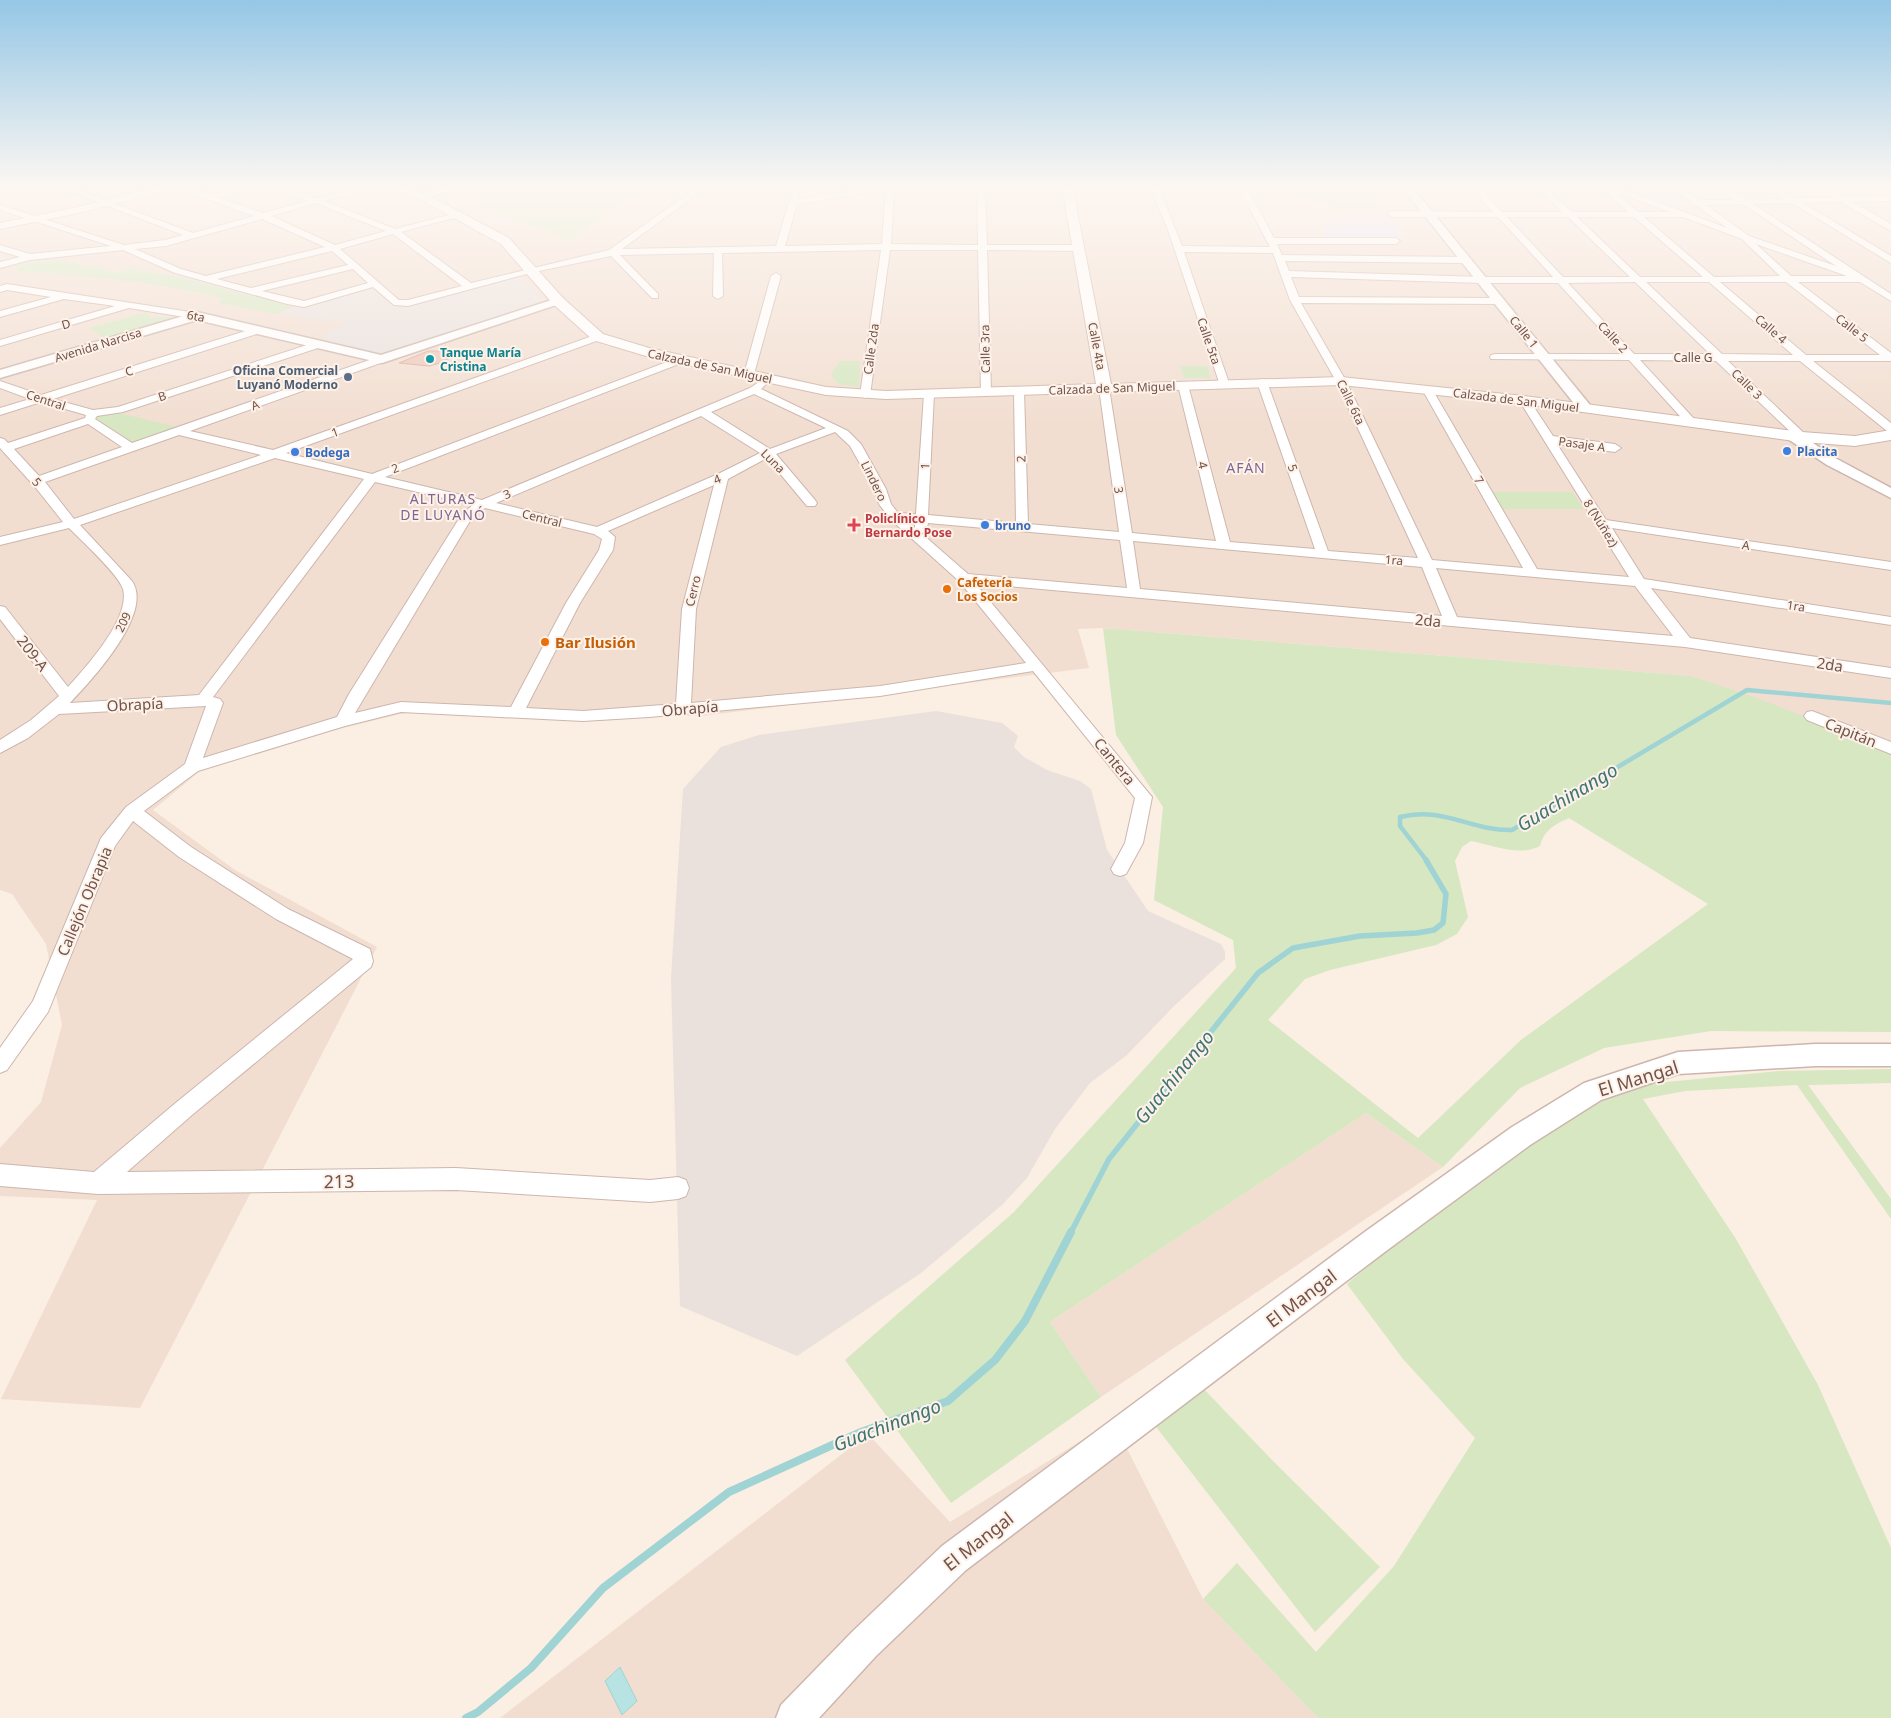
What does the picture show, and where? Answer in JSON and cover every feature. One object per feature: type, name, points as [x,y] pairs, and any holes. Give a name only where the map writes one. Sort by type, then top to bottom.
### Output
[{"type":"main road","name":"Calzada de San Miguel","points":[[529,266],[558,301],[598,337],[618,345],[680,360],[826,391],[865,395],[929,394],[1341,381],[1524,400],[1797,437],[1855,441],[1891,435]]},
{"type":"main road","name":"Calle 4ta","points":[[1081,266],[1104,388]]},
{"type":"street","points":[[167,266],[204,279],[304,304],[375,284]]},
{"type":"street","points":[[204,279],[258,266]]},
{"type":"street","points":[[252,291],[353,266]]},
{"type":"street","points":[[354,266],[397,302],[408,303],[549,266]]},
{"type":"street","points":[[441,266],[468,286]]},
{"type":"street","points":[[626,266],[655,296]]},
{"type":"street","points":[[718,266],[718,296]]},
{"type":"street","name":"Calle 2da","points":[[865,395],[883,266]]},
{"type":"street","name":"Calle 3ra","points":[[983,266],[986,392]]},
{"type":"street","name":"Calle 5ta","points":[[1185,266],[1224,384]]},
{"type":"street","name":"Calle 6ta","points":[[1282,266],[1295,300],[1341,381],[1427,563],[1452,622]]},
{"type":"street","name":"Calle 1","points":[[1472,266],[1585,408]]},
{"type":"street","name":"Calle 2","points":[[1548,266],[1692,423]]},
{"type":"street","name":"Calle 3","points":[[1623,266],[1719,358],[1797,437]]},
{"type":"street","name":"Calle 4","points":[[1698,266],[1802,358],[1891,429]]},
{"type":"street","name":"Calle 5","points":[[1774,266],[1891,358]]},
{"type":"street","points":[[1826,266],[1861,278]]},
{"type":"street","points":[[1843,266],[1891,298]]},
{"type":"street","points":[[1285,274],[1482,280],[1861,278]]},
{"type":"street","points":[[749,374],[776,276]]},
{"type":"street","name":"6ta","points":[[3,288],[131,304],[197,316],[382,359]]},
{"type":"street","points":[[0,314],[67,295]]},
{"type":"street","points":[[1295,300],[1500,301]]},
{"type":"street","name":"A","points":[[37,481],[181,432],[382,359],[558,301]]},
{"type":"street","name":"D","points":[[0,343],[131,304]]},
{"type":"street","name":"Avenida Narcisa","points":[[0,374],[197,316]]},
{"type":"street","name":"C","points":[[0,412],[259,330]]},
{"type":"street","name":"1","points":[[0,541],[72,524],[274,454],[598,337]]},
{"type":"street","name":"B","points":[[3,445],[91,416],[120,410],[320,344]]},
{"type":"street","name":"Calle G","points":[[1495,356],[1891,358]]},
{"type":"street","name":"2","points":[[192,767],[209,701],[371,478],[680,360]]},
{"type":"street","name":"3","points":[[343,721],[357,694],[468,514],[483,504],[754,390],[767,378]]},
{"type":"street","name":"5","points":[[1262,382],[1323,554]]},
{"type":"street","name":"Central","points":[[0,384],[91,416],[131,448]]},
{"type":"street","name":"4","points":[[1183,385],[1224,545]]},
{"type":"street","name":"3","points":[[1104,388],[1134,592]]},
{"type":"street","name":"7","points":[[1427,389],[1532,572]]},
{"type":"street","name":"Lindero","points":[[754,390],[844,433],[855,444],[880,490],[885,504],[894,516],[964,578],[1036,666]]},
{"type":"street","name":"2","points":[[1019,391],[1022,527]]},
{"type":"street","name":"1","points":[[920,538],[929,394]]},
{"type":"street","name":"8 (Núñez)","points":[[1524,400],[1638,582],[1686,642]]},
{"type":"street","name":"Luna","points":[[702,412],[768,453],[811,503]]},
{"type":"street","name":"4","points":[[604,534],[768,453],[836,428]]},
{"type":"street","name":"Central","points":[[181,432],[604,534]]},
{"type":"street","points":[[1797,437],[1832,462],[1891,494]]},
{"type":"street","name":"Pasaje A","points":[[1548,439],[1615,448]]},
{"type":"street","name":"5","points":[[3,445],[37,481],[72,524]]},
{"type":"street","name":"Cerro","points":[[683,709],[689,609],[722,477]]},
{"type":"street","name":"1ra","points":[[894,516],[1638,582],[1891,621]]},
{"type":"street","name":"A","points":[[1601,523],[1891,566]]},
{"type":"street","name":"209","points":[[0,747],[22,734],[55,709],[67,696],[113,642],[130,606],[130,588],[72,524]]},
{"type":"street","points":[[516,713],[573,603],[606,550],[604,534]]},
{"type":"street","name":"2da","points":[[964,578],[1686,642],[1891,673]]},
{"type":"street","name":"209-A","points":[[0,610],[67,696]]},
{"type":"street","name":"Obrapía","points":[[343,721],[401,707],[583,716],[683,709],[880,691],[1036,666]]},
{"type":"street","name":"Cantera","points":[[1036,666],[1144,797],[1134,843],[1120,869]]},
{"type":"street","name":"Obrapía","points":[[55,709],[209,701]]},
{"type":"street","name":"Capitán","points":[[1812,716],[1891,748]]},
{"type":"street","name":"Callejón Obrapia","points":[[0,1064],[41,1006],[107,843],[132,811],[192,767],[343,721]]},
{"type":"street","points":[[98,1183],[185,1108],[364,961],[363,955],[293,920],[185,852],[132,811]]},
{"type":"street","name":"El Mangal","points":[[794,1718],[864,1644],[954,1558],[1376,1241],[1521,1136],[1593,1091],[1678,1063],[1815,1055],[1891,1055]]},
{"type":"street","name":"213","points":[[0,1175],[98,1183],[456,1180],[650,1191],[678,1188]]},
{"type":"shaded area","points":[[0,266],[1891,266],[1891,754],[1691,676],[1103,628],[1078,629],[1089,668],[702,716],[583,716],[429,707],[302,738],[200,771],[153,810],[235,870],[377,947],[140,1408],[1,1399],[97,1200],[0,1196],[0,1148],[41,1102],[62,1025],[46,944],[12,894],[0,890]]},
{"type":"shaded area","points":[[517,273],[546,303],[383,357],[318,339],[346,323],[276,314],[312,301],[369,286],[393,305]]},
{"type":"shaded area","points":[[936,711],[1002,723],[1018,736],[1014,747],[1024,757],[1047,770],[1080,781],[1091,789],[1107,850],[1148,911],[1221,944],[1225,952],[1225,959],[1174,1006],[1127,1055],[1090,1083],[1055,1129],[1027,1178],[1002,1205],[921,1273],[797,1356],[680,1306],[671,978],[683,789],[721,747],[759,735]]},
{"type":"shaded area","points":[[1366,1113],[1443,1167],[1101,1397],[1050,1322]]},
{"type":"shaded area","points":[[1113,1421],[1203,1599],[1318,1718],[500,1718],[868,1434],[950,1522]]},
{"type":"green space","points":[[17,266],[93,266],[115,273],[131,268],[184,278],[293,307],[276,314],[219,303],[222,298],[170,288],[134,282],[16,270]]},
{"type":"green space","points":[[147,312],[150,318],[176,317],[176,319],[106,339],[89,328]]},
{"type":"green space","points":[[840,361],[860,361],[859,387],[838,384],[831,374]]},
{"type":"green space","points":[[1180,366],[1207,366],[1211,378],[1184,378]]},
{"type":"green space","points":[[119,413],[181,428],[133,443],[94,418],[98,414]]},
{"type":"green space","points":[[1489,492],[1572,492],[1584,509],[1501,509]]},
{"type":"green space","points":[[1103,628],[1691,676],[1757,698],[1891,751],[1891,1032],[1711,1031],[1604,1048],[1520,1088],[1443,1167],[1366,1113],[1050,1322],[1101,1397],[951,1503],[845,1360],[1014,1212],[1236,968],[1233,940],[1154,900],[1163,807],[1116,735]],"holes":[[[1569,818],[1708,904],[1521,1040],[1418,1138],[1268,1020],[1305,979],[1330,970],[1436,945],[1457,934],[1468,917],[1455,861],[1462,847],[1471,841],[1506,849],[1532,849],[1540,846],[1544,836],[1551,828]]]},
{"type":"green space","points":[[1891,1069],[1891,1083],[1808,1085],[1891,1199],[1891,1219],[1797,1085],[1685,1091],[1643,1099],[1736,1239],[1818,1385],[1891,1548],[1891,1718],[1318,1718],[1203,1599],[1237,1563],[1316,1652],[1394,1566],[1475,1438],[1403,1359],[1347,1284],[1524,1133],[1636,1085],[1779,1071]]},
{"type":"green space","points":[[1200,1385],[1274,1462],[1380,1567],[1315,1632],[1150,1419]]},
{"type":"water","points":[[620,1667],[637,1701],[622,1715],[605,1681]]},
{"type":"building","name":"Tanque María Cristina","points":[[428,351],[439,351],[456,355],[429,366],[399,363]]},
{"type":"waterway","name":"Guachinango","points":[[1427,861],[1400,826],[1400,817],[1416,814],[1430,815],[1483,827],[1512,830],[1747,690],[1891,703]]},
{"type":"waterway","name":"Guachinango","points":[[1070,1234],[1109,1159],[1258,973],[1293,948],[1360,936],[1417,933],[1434,930],[1443,923],[1446,894],[1426,860]]},
{"type":"waterway","name":"Guachinango","points":[[466,1718],[478,1712],[531,1668],[603,1588],[729,1492],[861,1432],[948,1401],[995,1360],[1025,1321],[1071,1232]]},
{"type":"place","name":"Tanque María Cristina","points":[[430,359]]},
{"type":"place","name":"Oficina Comercial Luyanó Moderno","points":[[348,377]]},
{"type":"place","name":"Placita","points":[[1787,451]]},
{"type":"place","name":"Bodega","points":[[295,452]]},
{"type":"place","name":"Policlínico Bernardo Pose","points":[[854,525]]},
{"type":"place","name":"bruno","points":[[985,525]]},
{"type":"place","name":"Cafetería Los Socios","points":[[947,589]]},
{"type":"place","name":"Bar Ilusión","points":[[545,642]]},
{"type":"district","name":"AFÁN","points":[[1246,467]]},
{"type":"district","name":"ALTURAS DE LUYANÓ","points":[[443,506]]}]
